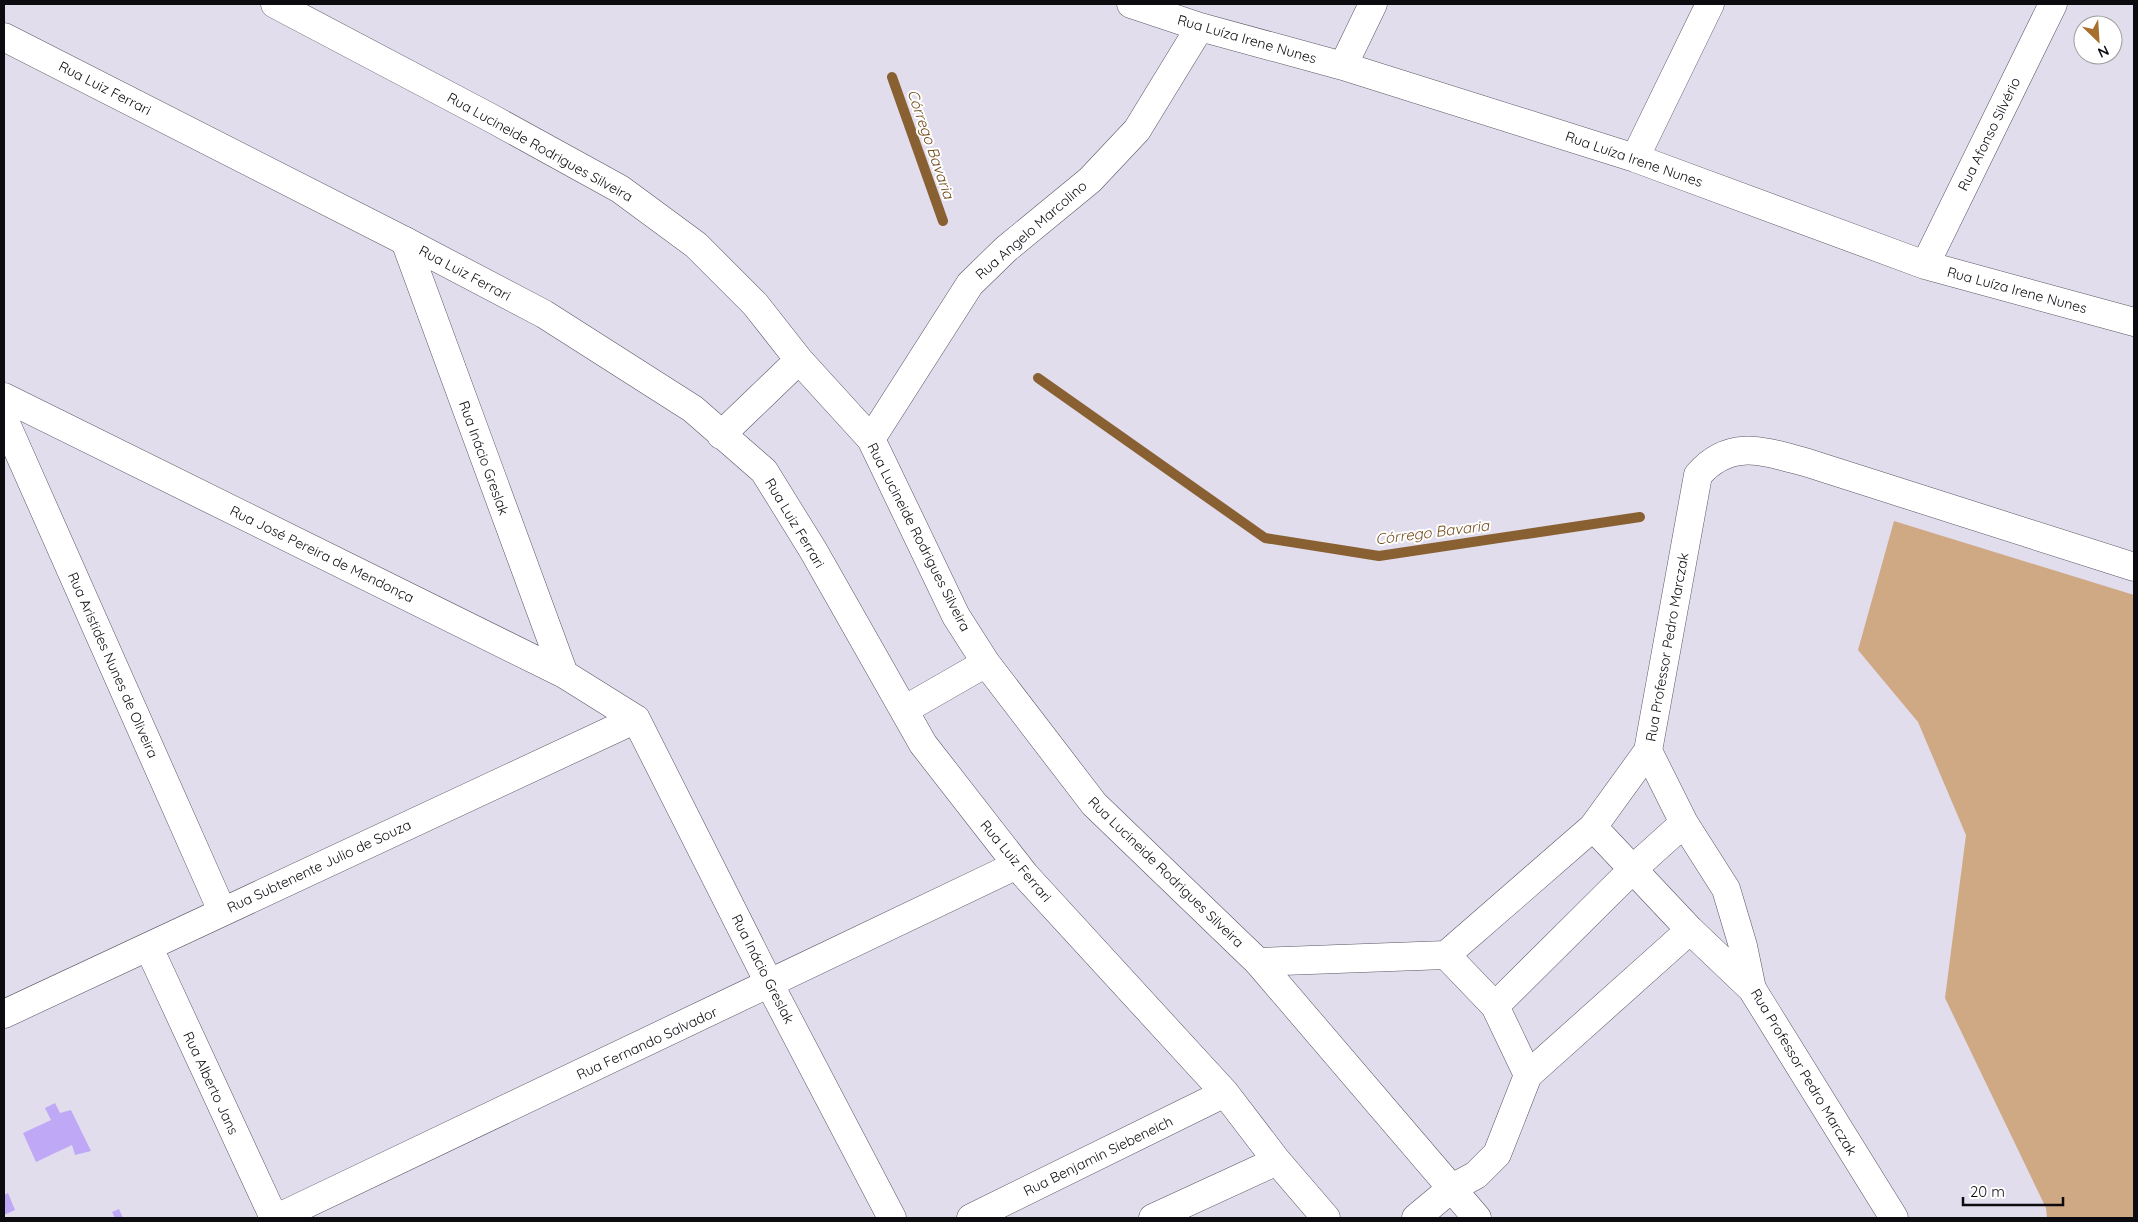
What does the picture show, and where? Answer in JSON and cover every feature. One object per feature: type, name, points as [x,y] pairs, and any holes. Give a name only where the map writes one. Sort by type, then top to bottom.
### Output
[{"type":"street","name":"Rua Lucineide Rodrigues Silveira","points":[[275,4],[491,118],[620,189],[696,246],[754,304],[799,360],[871,439],[956,616],[986,664],[1094,804],[1258,962],[1477,1218]]},
{"type":"street","name":"Rua Luíza Irene Nunes","points":[[1131,4],[1200,28],[1343,66],[1635,158],[1925,265],[2134,322]]},
{"type":"street","points":[[1343,66],[1373,4]]},
{"type":"street","points":[[1635,158],[1710,4]]},
{"type":"street","name":"Rua Afonso Silvério","points":[[1925,265],[2053,4]]},
{"type":"street","name":"Rua Angelo Marcolino","points":[[871,439],[970,284],[1006,249],[1090,180],[1137,130],[1200,28]]},
{"type":"street","name":"Rua Luiz Ferrari","points":[[4,37],[405,241],[544,314],[692,409],[764,471],[813,550],[923,744],[1017,865],[1225,1093],[1277,1161],[1326,1218]]},
{"type":"street","name":"Rua Inácio Greslak","points":[[405,241],[564,674]]},
{"type":"street","points":[[721,435],[799,360]]},
{"type":"street","name":"Rua José Pereira de Mendonça","points":[[4,397],[564,674],[636,719]]},
{"type":"street","name":"Rua Aristides Nunes de Oliveira","points":[[4,418],[222,911]]},
{"type":"street","name":"Rua Professor Pedro Marczak","points":[[1894,1218],[1752,989],[1743,946],[1726,889],[1684,823],[1648,751],[1698,474],[1710,461],[1728,452],[1756,450],[1808,463],[2134,567]]},
{"type":"street","points":[[904,710],[986,664]]},
{"type":"street","name":"Rua Inácio Greslak","points":[[636,719],[770,985],[892,1218]]},
{"type":"street","name":"Rua Subtenente Julio de Souza","points":[[4,1014],[149,948],[222,911],[636,719]]},
{"type":"street","points":[[1258,962],[1446,955],[1592,827],[1648,751]]},
{"type":"street","points":[[1495,1006],[1633,869],[1684,823]]},
{"type":"street","points":[[1592,827],[1690,930],[1752,989]]},
{"type":"street","name":"Rua Fernando Salvador","points":[[276,1218],[770,985],[1017,865]]},
{"type":"street","points":[[1416,1218],[1452,1188],[1476,1175],[1497,1154],[1528,1075],[1690,930]]},
{"type":"street","name":"Rua Alberto Jans","points":[[149,948],[276,1218]]},
{"type":"street","points":[[1446,955],[1495,1006],[1528,1075]]},
{"type":"street","name":"Rua Benjamin Siebeneich","points":[[972,1218],[1225,1093]]},
{"type":"street","points":[[1153,1218],[1277,1161]]},
{"type":"shaded area","points":[[1894,521],[2134,595],[2134,1218],[2047,1218],[2046,1208],[1945,998],[1966,835],[1918,722],[1858,650]]},
{"type":"building","points":[[55,1103],[60,1113],[71,1110],[91,1151],[75,1155],[72,1145],[36,1162],[23,1133],[51,1120],[45,1108]]},
{"type":"building","points":[[8,1193],[15,1210],[4,1215],[4,1195]]},
{"type":"building","points":[[119,1209],[123,1218],[115,1218],[112,1212]]},
{"type":"waterway","name":"Córrego Bavaria","points":[[892,77],[943,221]]},
{"type":"waterway","name":"Córrego Bavaria","points":[[1038,378],[1265,538],[1379,556],[1640,517]]}]
